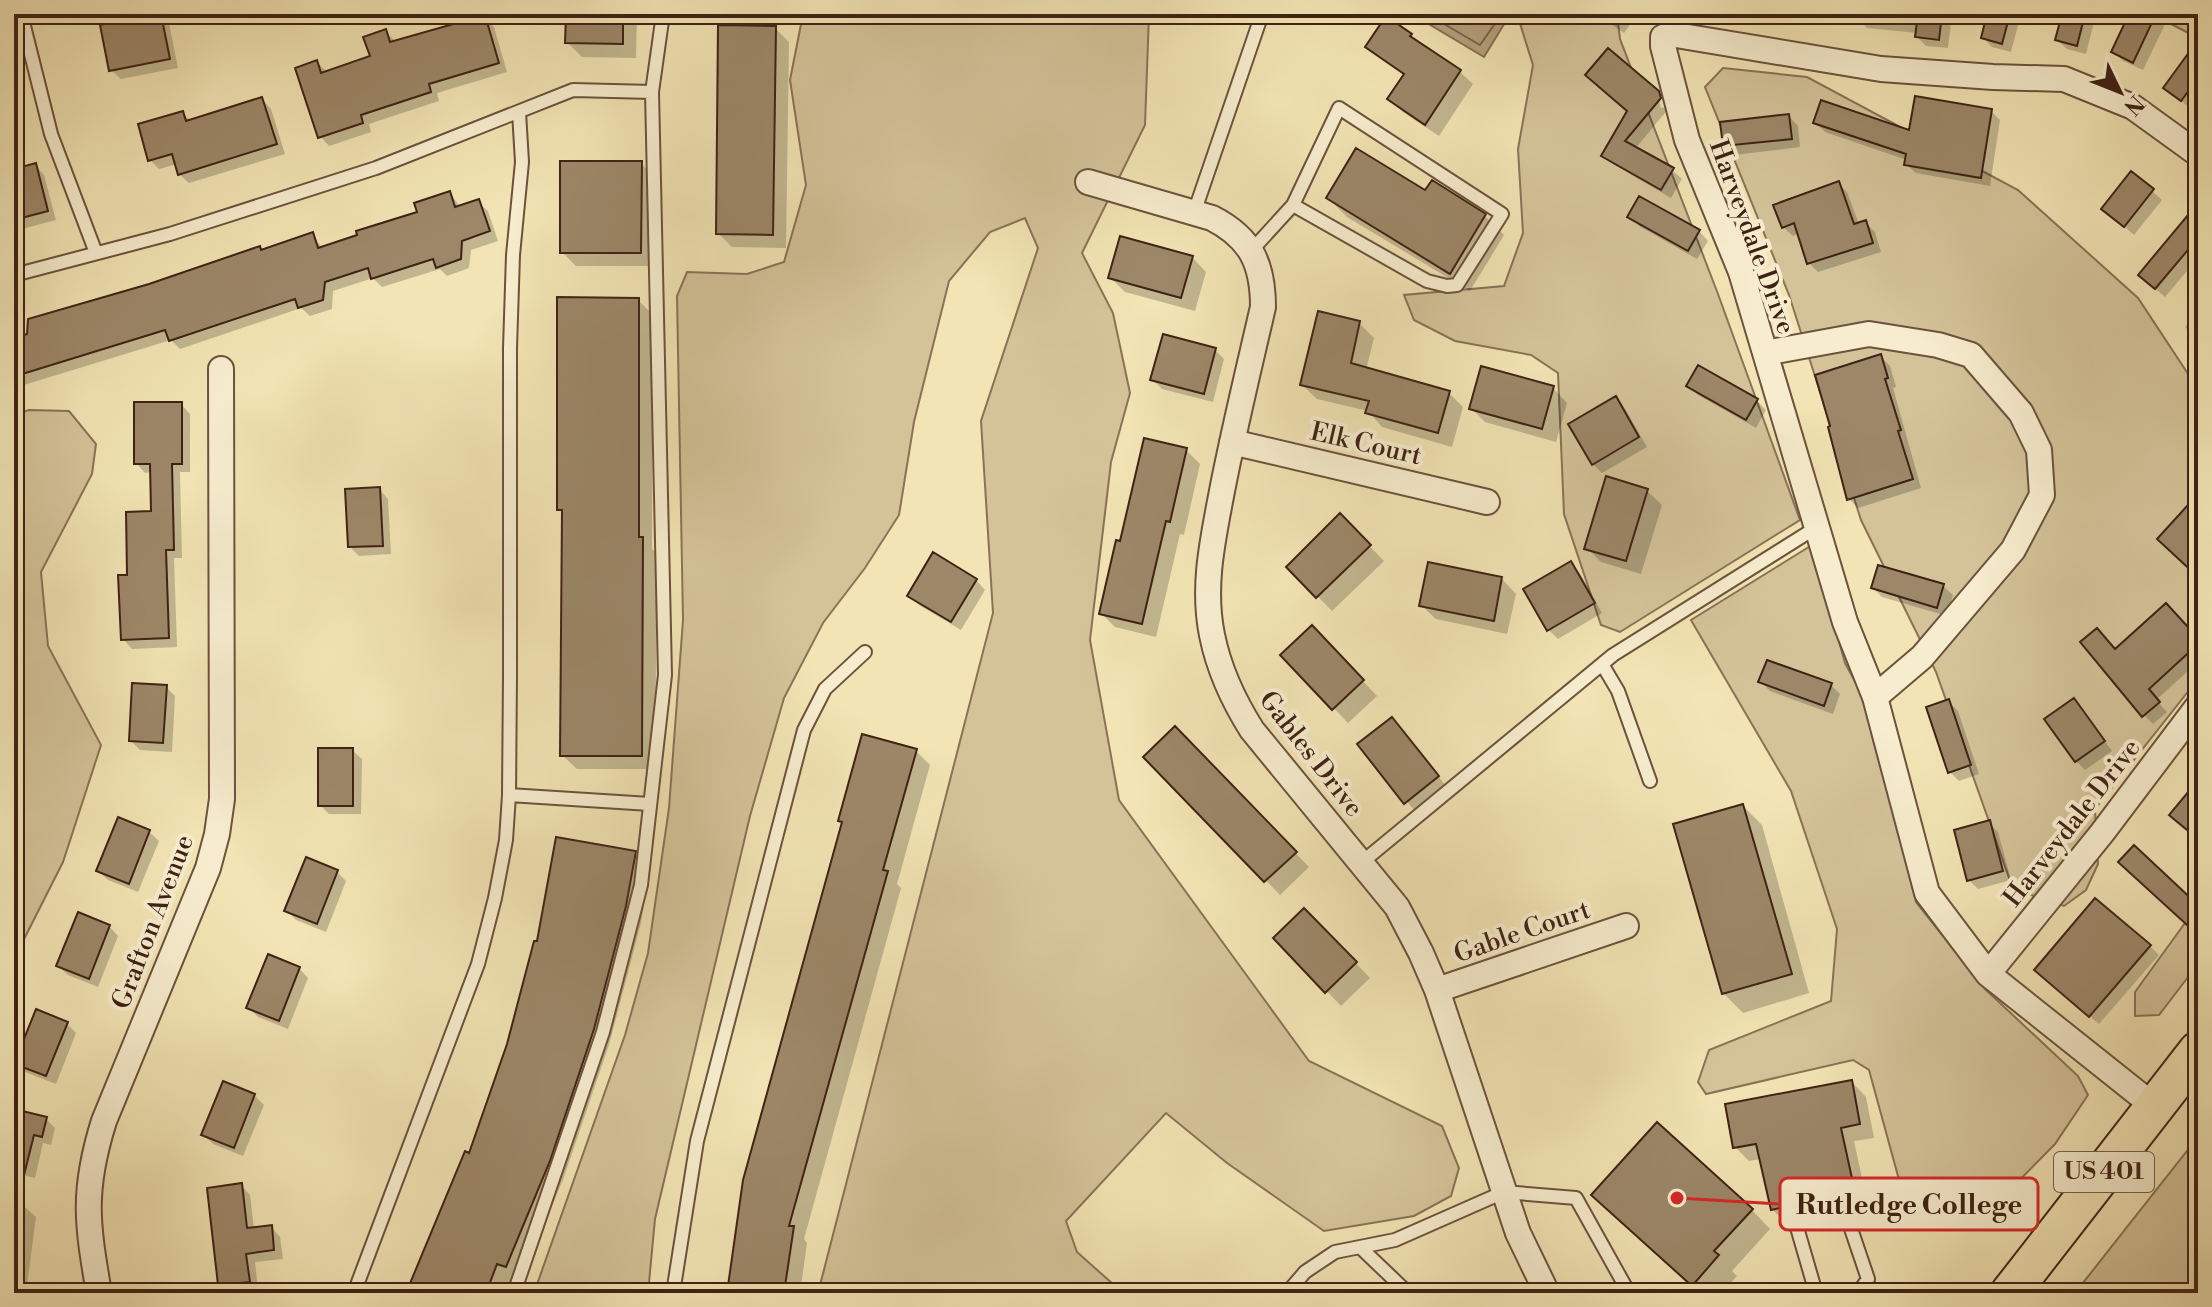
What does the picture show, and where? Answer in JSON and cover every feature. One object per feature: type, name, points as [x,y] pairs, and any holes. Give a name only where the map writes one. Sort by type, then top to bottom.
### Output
[{"type":"main road","name":"US 401","points":[[2016,1291],[2198,1051]]},
{"type":"street","name":"Harveydale Drive","points":[[2155,1107],[1988,974],[1927,893],[1875,697],[1845,622],[1741,272],[1687,140],[1663,37],[1670,34],[1881,69],[2064,79],[2133,107],[2198,154]]},
{"type":"street","name":"Gables Drive","points":[[1088,182],[1194,213],[1227,226],[1251,251],[1259,267],[1263,307],[1208,564],[1207,599],[1211,634],[1220,668],[1252,730],[1397,907],[1437,990],[1518,1233],[1547,1293]]},
{"type":"street","points":[[1765,353],[1869,334],[1938,345],[1971,355],[2021,413],[2039,450],[2042,495],[2013,550],[1922,657],[1875,697]]},
{"type":"street","name":"Grafton Avenue","points":[[99,1293],[87,1210],[93,1157],[104,1121],[208,868],[220,811],[221,369]]},
{"type":"street","name":"Elk Court","points":[[1232,442],[1487,502]]},
{"type":"street","name":"Harveydale Drive","points":[[1988,974],[2102,833],[2198,706]]},
{"type":"street","name":"Gable Court","points":[[1437,990],[1626,926]]},
{"type":"lane","points":[[21,14],[51,134],[96,253]]},
{"type":"lane","points":[[514,1293],[603,1032],[641,885],[665,675],[652,92],[663,14]]},
{"type":"lane","points":[[1194,213],[1262,14]]},
{"type":"lane","points":[[14,275],[170,234],[376,168],[573,90],[652,92]]},
{"type":"lane","points":[[1251,251],[1293,205],[1339,108],[1502,214],[1457,285],[1447,286],[1427,281],[1293,205]]},
{"type":"lane","points":[[354,1293],[478,964],[501,868],[509,795],[510,348],[513,255],[522,162],[519,112]]},
{"type":"lane","points":[[1361,863],[1602,664],[1817,527]]},
{"type":"lane","points":[[673,1293],[697,1141],[804,730],[825,689],[865,652]]},
{"type":"lane","points":[[1602,664],[1618,691],[1650,781]]},
{"type":"lane","points":[[509,795],[650,804]]},
{"type":"lane","points":[[1287,1293],[1305,1272],[1335,1252],[1395,1240],[1504,1192],[1576,1198],[1629,1293]]},
{"type":"lane","points":[[1816,1293],[1796,1224],[1844,1208],[1868,1279],[1858,1293]]},
{"type":"lane","points":[[1362,1249],[1408,1293]]},
{"type":"shaded area","points":[[803,14],[1149,14],[1145,125],[1082,253],[1113,313],[1130,393],[1111,462],[1090,640],[1119,800],[1309,1061],[1442,1126],[1459,1168],[1451,1196],[1414,1216],[1324,1231],[1227,1163],[1166,1113],[1066,1221],[1077,1252],[1123,1293],[818,1293],[993,613],[981,421],[1038,248],[1025,218],[990,232],[949,281],[914,422],[899,515],[865,568],[823,623],[784,698],[750,816],[655,1219],[648,1293],[534,1293],[625,1035],[648,953],[669,808],[683,620],[677,296],[687,272],[747,274],[784,262],[806,185],[790,80]]},
{"type":"shaded area","points":[[1517,14],[1617,14],[1620,39],[1718,294],[1800,520],[1620,632],[1601,625],[1564,514],[1558,373],[1531,355],[1455,341],[1414,320],[1404,295],[1504,286],[1523,233],[1518,149],[1533,65]]},
{"type":"shaded area","points":[[2152,14],[2198,14],[2198,38]]},
{"type":"shaded area","points":[[1723,68],[1807,77],[2018,190],[2138,298],[2198,389],[2198,679],[2095,809],[2098,864],[2086,890],[2064,906],[2013,889],[1936,672],[1861,520],[1789,295],[1705,87]]},
{"type":"shaded area","points":[[29,410],[69,411],[96,444],[92,474],[41,572],[48,646],[101,745],[63,862],[14,959],[14,415]]},
{"type":"shaded area","points":[[1812,545],[1845,663],[1868,705],[1916,902],[1985,989],[2078,1076],[2088,1095],[2055,1144],[1988,1212],[1948,1219],[1921,1209],[1901,1187],[1869,1070],[1853,1060],[1706,1094],[1698,1082],[1709,1050],[1831,1001],[1837,929],[1791,791],[1691,620]]},
{"type":"shaded area","points":[[2198,905],[2198,964],[2159,1015],[2135,1016],[2135,992]]},
{"type":"shaded area","points":[[2198,1137],[2198,1293],[2075,1293]]},
{"type":"water","points":[[1412,14],[1496,14],[1506,21],[1484,57]]},
{"type":"building","points":[[161,14],[170,59],[109,71],[100,25]]},
{"type":"building","points":[[566,14],[623,14],[623,44],[565,43]]},
{"type":"building","points":[[1918,14],[1942,14],[1939,40],[1915,37]]},
{"type":"building","points":[[1987,14],[2010,14],[2002,44],[1981,38]]},
{"type":"building","points":[[2062,14],[2085,14],[2077,46],[2055,40]]},
{"type":"building","points":[[2129,14],[2156,14],[2133,63],[2111,52]]},
{"type":"building","points":[[485,15],[499,63],[429,84],[431,92],[361,115],[363,123],[318,138],[295,68],[317,60],[321,73],[370,56],[363,37],[386,29],[390,42]]},
{"type":"building","points":[[1386,16],[1461,70],[1425,125],[1387,99],[1404,74],[1365,47]]},
{"type":"building","points":[[718,25],[776,26],[773,235],[716,234]]},
{"type":"building","points":[[2198,40],[2198,78],[2181,101],[2163,88]]},
{"type":"building","points":[[1608,48],[1659,91],[1661,98],[1625,141],[1674,168],[1661,190],[1601,156],[1627,111],[1585,75]]},
{"type":"building","points":[[1915,96],[1992,109],[1981,178],[1904,165],[1906,154],[1813,123],[1821,100],[1909,130]]},
{"type":"building","points":[[262,97],[277,144],[178,175],[172,154],[148,161],[138,124],[183,111],[186,121]]},
{"type":"building","points":[[1789,114],[1792,139],[1723,146],[1720,122]]},
{"type":"building","points":[[1356,148],[1425,190],[1432,180],[1486,214],[1450,274],[1326,198]]},
{"type":"building","points":[[560,161],[642,161],[641,253],[560,253]]},
{"type":"building","points":[[36,163],[48,211],[14,220],[14,169]]},
{"type":"building","points":[[2131,171],[2154,189],[2124,227],[2101,209]]},
{"type":"building","points":[[1839,181],[1854,224],[1866,220],[1873,243],[1807,264],[1794,223],[1782,228],[1773,205]]},
{"type":"building","points":[[450,191],[455,207],[479,199],[490,231],[462,241],[461,259],[436,268],[433,259],[371,279],[368,268],[325,282],[323,300],[298,308],[295,299],[169,341],[165,330],[19,375],[14,358],[14,338],[27,334],[28,319],[313,232],[318,248],[357,235],[356,231],[417,212],[414,203]]},
{"type":"building","points":[[1639,196],[1700,230],[1688,251],[1627,217]]},
{"type":"building","points":[[2198,203],[2198,238],[2155,289],[2138,275]]},
{"type":"building","points":[[1120,236],[1193,256],[1181,298],[1108,278]]},
{"type":"building","points":[[557,297],[639,298],[639,537],[643,537],[642,756],[560,756],[562,510],[557,510]]},
{"type":"building","points":[[1318,311],[1360,321],[1351,363],[1450,391],[1438,433],[1365,413],[1369,401],[1300,385]]},
{"type":"building","points":[[1163,334],[1216,348],[1204,394],[1150,380]]},
{"type":"building","points":[[1881,354],[1888,378],[1885,379],[1901,430],[1898,431],[1913,479],[1847,500],[1815,375]]},
{"type":"building","points":[[1698,365],[1758,399],[1746,420],[1686,386]]},
{"type":"building","points":[[1481,366],[1554,386],[1542,429],[1469,409]]},
{"type":"building","points":[[1616,396],[1639,437],[1592,465],[1568,424]]},
{"type":"building","points":[[134,402],[182,402],[182,464],[172,464],[174,550],[166,550],[169,638],[121,640],[118,575],[127,575],[126,512],[151,511],[150,464],[134,464]]},
{"type":"building","points":[[1144,438],[1187,448],[1142,624],[1099,614]]},
{"type":"building","points":[[1606,476],[1648,489],[1626,561],[1584,549]]},
{"type":"building","points":[[380,487],[383,546],[348,547],[345,489]]},
{"type":"building","points":[[2198,494],[2198,577],[2157,539]]},
{"type":"building","points":[[1340,513],[1371,545],[1316,598],[1286,567]]},
{"type":"building","points":[[933,552],[977,579],[951,622],[907,596]]},
{"type":"building","points":[[1571,561],[1595,603],[1547,631],[1523,589]]},
{"type":"building","points":[[1428,562],[1502,577],[1494,621],[1419,606]]},
{"type":"building","points":[[1878,565],[1944,584],[1937,608],[1871,588]]},
{"type":"building","points":[[2166,603],[2198,638],[2198,644],[2149,689],[2160,702],[2142,717],[2080,642],[2097,628],[2115,649]]},
{"type":"building","points":[[1312,625],[1364,680],[1332,710],[1280,655]]},
{"type":"building","points":[[1767,660],[1832,683],[1824,706],[1758,682]]},
{"type":"building","points":[[132,683],[167,685],[163,743],[129,741]]},
{"type":"building","points":[[2074,698],[2105,741],[2075,762],[2044,719]]},
{"type":"building","points":[[1949,699],[1971,765],[1948,773],[1926,707]]},
{"type":"building","points":[[1392,717],[1439,776],[1404,804],[1357,744]]},
{"type":"building","points":[[1175,726],[1297,852],[1264,882],[1143,757]]},
{"type":"building","points":[[862,734],[917,749],[883,870],[888,871],[789,1226],[794,1226],[784,1293],[727,1293],[743,1180],[842,822],[838,821]]},
{"type":"building","points":[[318,748],[353,748],[353,806],[318,806]]},
{"type":"building","points":[[2198,780],[2198,839],[2169,815]]},
{"type":"building","points":[[1743,804],[1792,974],[1722,994],[1673,824]]},
{"type":"building","points":[[118,817],[150,830],[129,884],[96,871]]},
{"type":"building","points":[[1990,820],[2003,871],[1967,881],[1954,830]]},
{"type":"building","points":[[556,837],[636,851],[626,906],[594,1029],[550,1161],[506,1267],[497,1264],[486,1293],[406,1293],[465,1151],[469,1153],[507,1044],[534,941],[537,941]]},
{"type":"building","points":[[2134,845],[2198,905],[2198,935],[2118,862]]},
{"type":"building","points":[[306,857],[338,870],[317,924],[284,911]]},
{"type":"building","points":[[2095,898],[2151,945],[2089,1017],[2034,970]]},
{"type":"building","points":[[1304,908],[1357,962],[1325,993],[1273,938]]},
{"type":"building","points":[[78,912],[110,925],[89,979],[56,966]]},
{"type":"building","points":[[268,954],[300,967],[279,1021],[246,1008]]},
{"type":"building","points":[[36,1009],[68,1022],[46,1076],[14,1064]]},
{"type":"building","points":[[1852,1080],[1860,1124],[1841,1128],[1855,1192],[1771,1210],[1756,1144],[1733,1148],[1725,1104]]},
{"type":"building","points":[[223,1081],[255,1094],[234,1148],[201,1135]]},
{"type":"building","points":[[14,1109],[47,1117],[42,1137],[34,1135],[21,1187],[14,1186]]},
{"type":"building","points":[[1657,1122],[1753,1209],[1714,1251],[1719,1255],[1692,1286],[1591,1195]]},
{"type":"building","points":[[242,1183],[247,1228],[272,1225],[274,1250],[246,1254],[250,1282],[218,1285],[207,1188]]},
{"type":"waterway","points":[[2169,14],[2198,22]]},
{"type":"place","name":"Rutledge College","points":[[1677,1198]]}]
